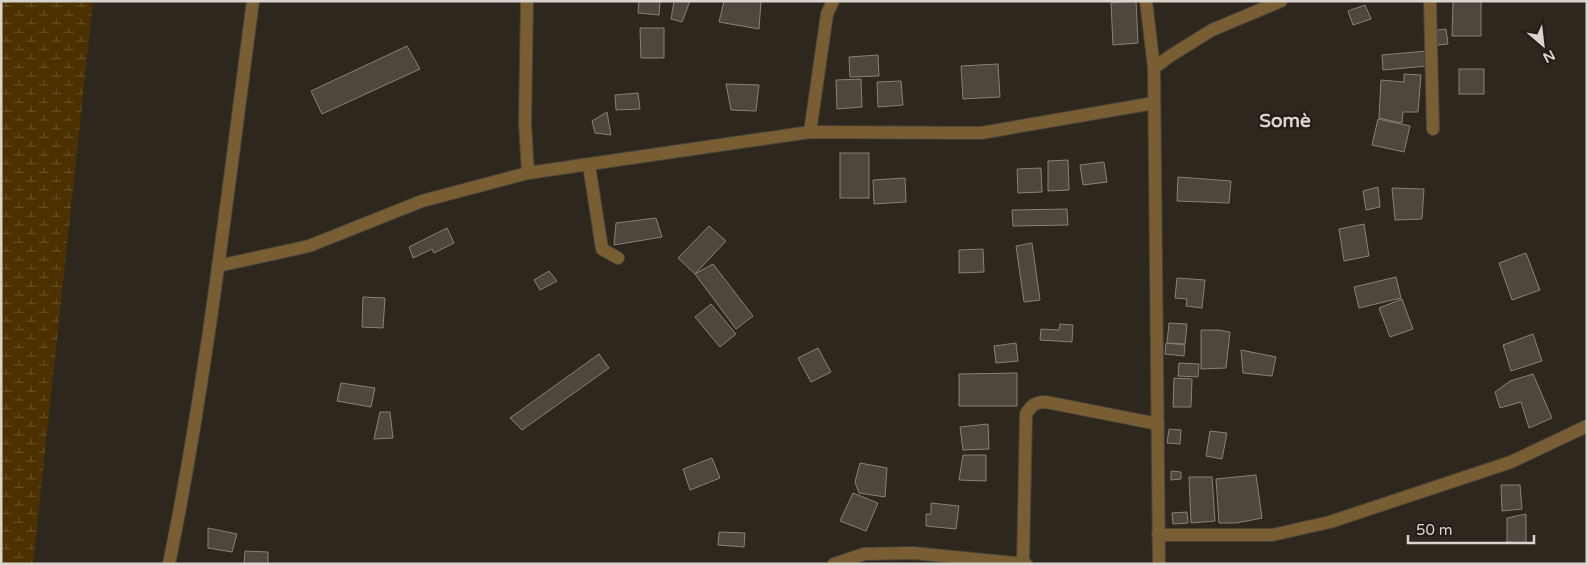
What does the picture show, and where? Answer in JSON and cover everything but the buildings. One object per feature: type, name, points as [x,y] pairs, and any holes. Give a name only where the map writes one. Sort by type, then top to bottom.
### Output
[{"type":"street","points":[[169,564],[181,504],[218,266],[253,1]]},
{"type":"street","points":[[527,1],[525,123],[528,173]]},
{"type":"street","points":[[810,132],[827,14],[834,1]]},
{"type":"street","points":[[1146,1],[1154,68],[1159,564]]},
{"type":"street","points":[[1154,68],[1212,30],[1280,1]]},
{"type":"street","points":[[1430,1],[1433,129]]},
{"type":"street","points":[[218,266],[309,246],[422,201],[528,173],[810,132],[981,133],[1154,103]]},
{"type":"street","points":[[588,165],[602,249],[618,258]]},
{"type":"street","points":[[834,564],[864,554],[913,553],[1024,563],[1026,414],[1030,408],[1038,402],[1046,402],[1158,424]]},
{"type":"street","points":[[1158,535],[1272,535],[1330,522],[1511,462],[1587,426]]},
{"type":"green space","points":[[1,1],[93,1],[33,564],[1,564]]},
{"type":"district","name":"Somè","points":[[1285,121]]}]
